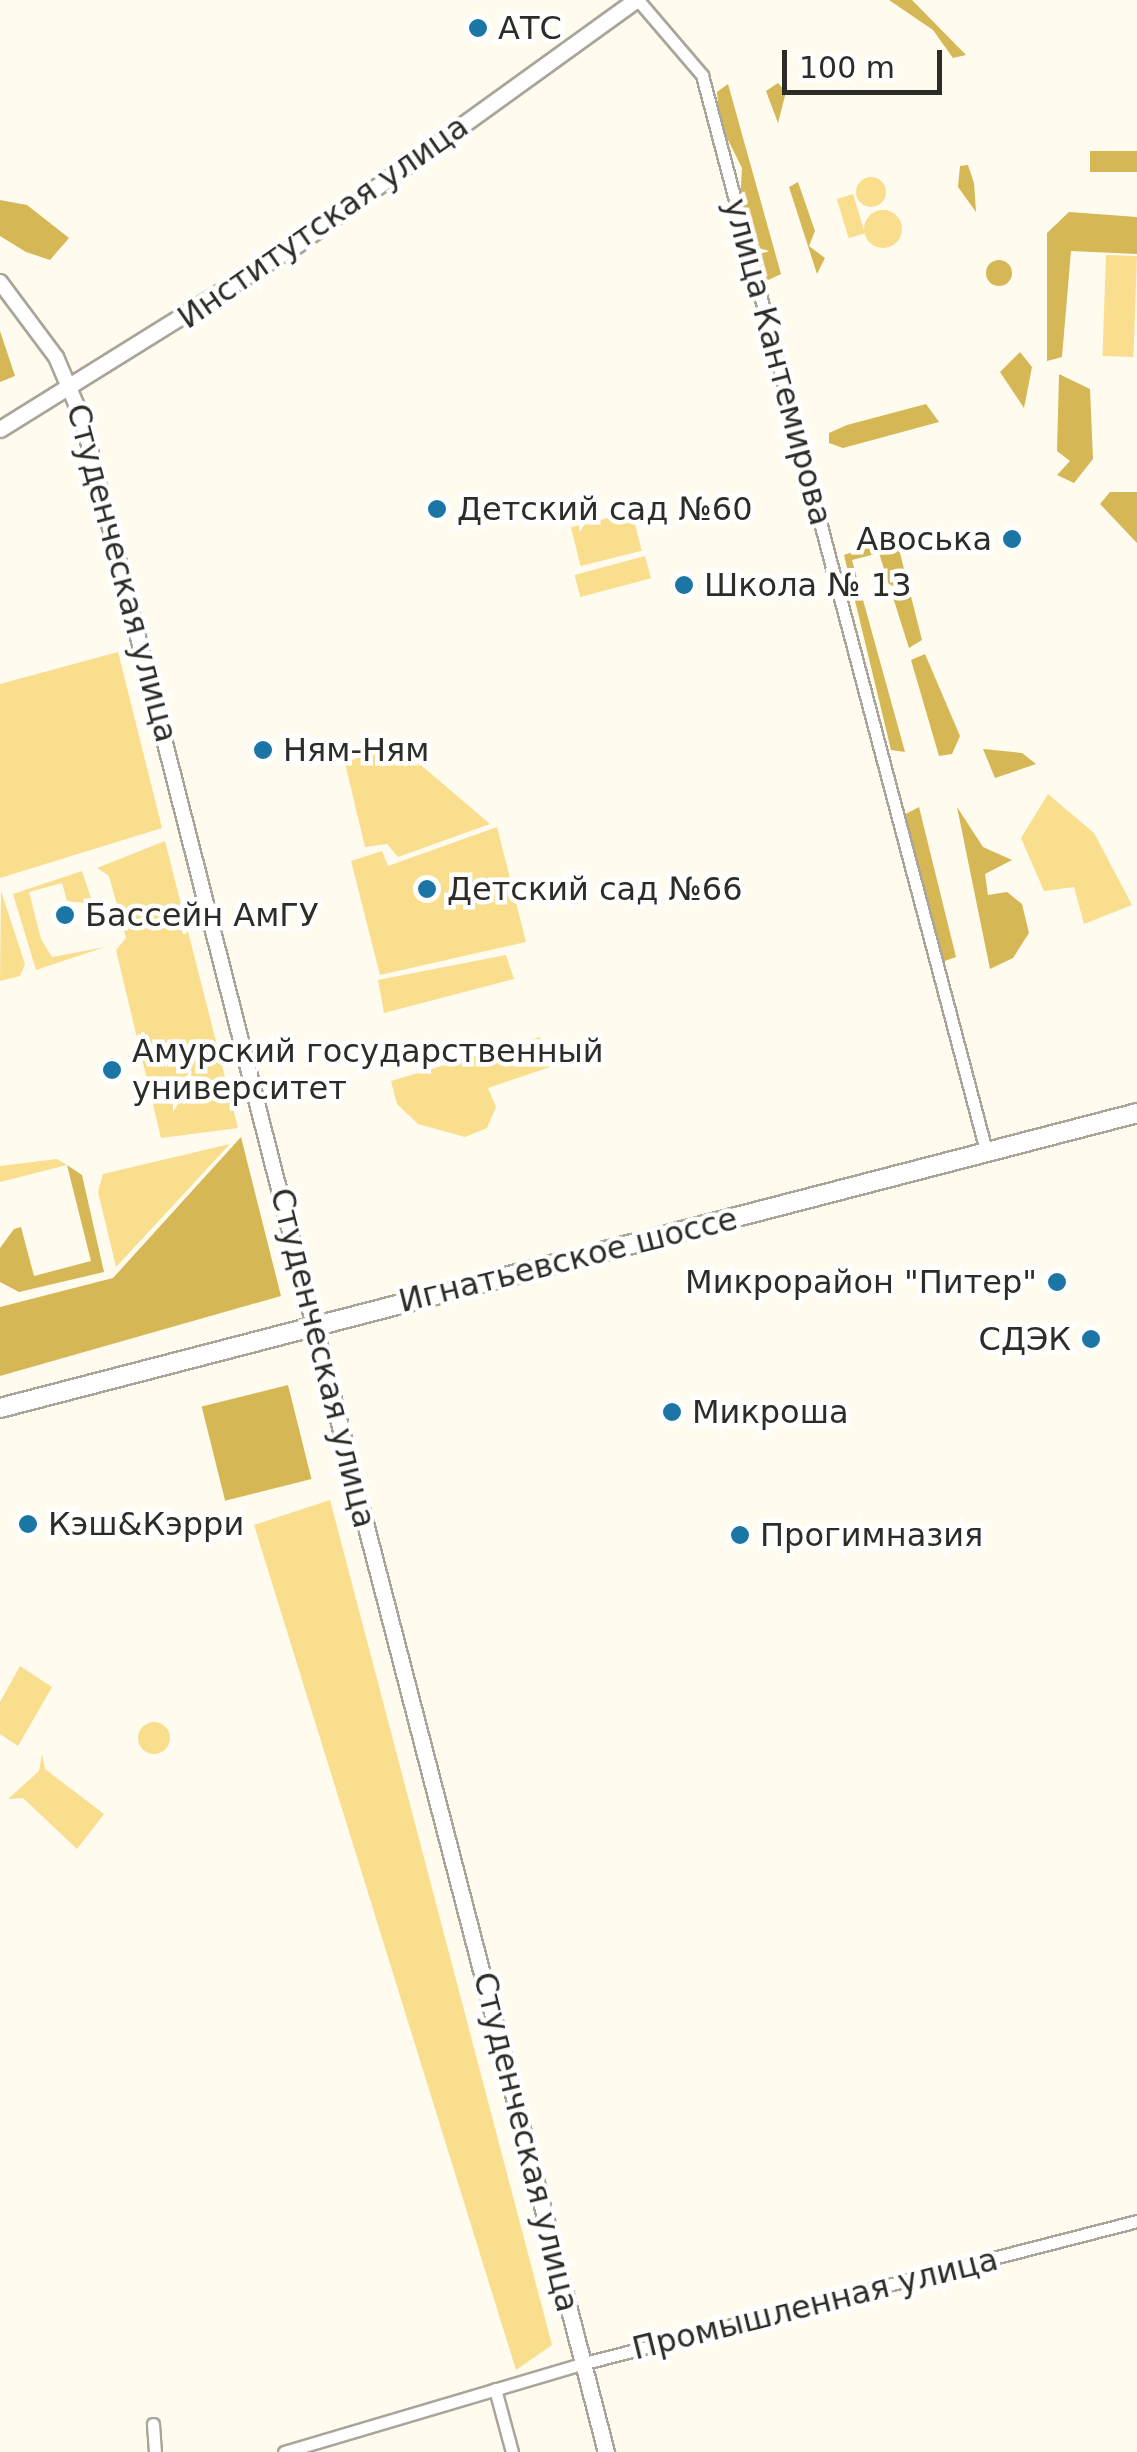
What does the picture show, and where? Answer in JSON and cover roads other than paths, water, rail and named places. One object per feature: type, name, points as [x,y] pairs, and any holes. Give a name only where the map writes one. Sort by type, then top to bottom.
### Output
[{"type":"main road","name":"Институтская улица","points":[[0,430],[296,246],[637,0]]},
{"type":"main road","name":"Игнатьевское шоссе","points":[[0,1408],[315,1330],[526,1264],[1137,1113]]},
{"type":"main road","name":"Студенческая улица","points":[[315,1330],[606,2452]]},
{"type":"street","name":"улица Кантемирова","points":[[637,0],[702,74],[986,1151]]},
{"type":"street","name":"Студенческая улица","points":[[0,282],[72,388],[315,1330]]},
{"type":"street","name":"Промышленная улица","points":[[284,2452],[581,2364],[1137,2221]]},
{"type":"street","points":[[494,2389],[512,2452]]},
{"type":"street","points":[[153,2424],[155,2452]]},
{"type":"place","name":"АТС","points":[[478,28]]},
{"type":"place","name":"Детский сад №60","points":[[437,509]]},
{"type":"place","name":"Авоська","points":[[1012,539]]},
{"type":"place","name":"Школа № 13","points":[[684,585]]},
{"type":"place","name":"Ням-Ням","points":[[263,750]]},
{"type":"place","name":"Детский сад №66","points":[[427,889]]},
{"type":"place","name":"Бассейн АмГУ","points":[[65,915]]},
{"type":"place","name":"Амурский государственный университет","points":[[112,1070]]},
{"type":"place","name":"Микрорайон \"Питер\"","points":[[1057,1282]]},
{"type":"place","name":"СДЭК","points":[[1091,1339]]},
{"type":"place","name":"Микроша","points":[[672,1412]]},
{"type":"place","name":"Кэш&Кэрри","points":[[28,1524]]},
{"type":"place","name":"Прогимназия","points":[[740,1535]]}]
